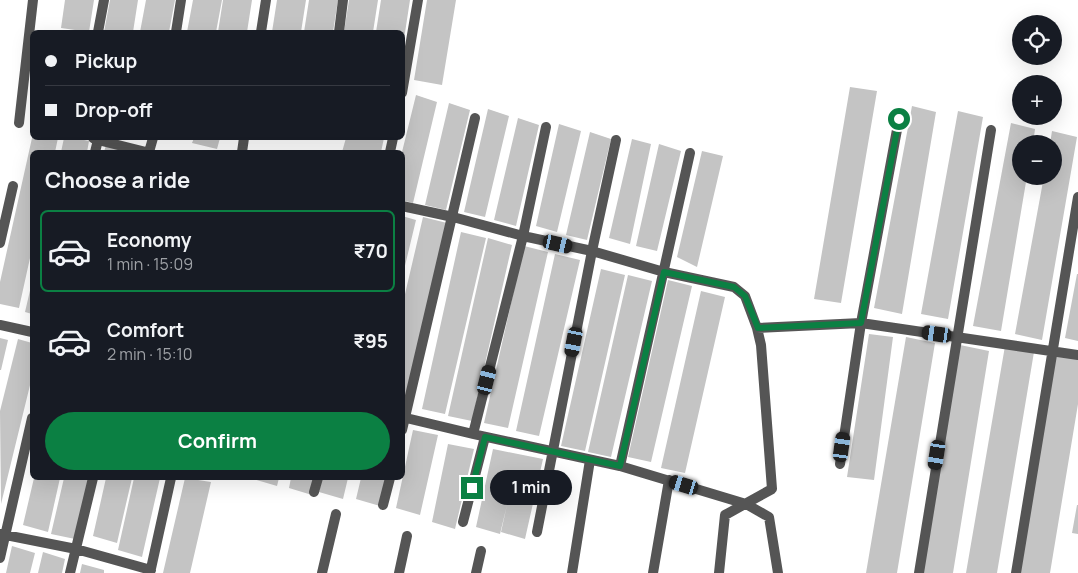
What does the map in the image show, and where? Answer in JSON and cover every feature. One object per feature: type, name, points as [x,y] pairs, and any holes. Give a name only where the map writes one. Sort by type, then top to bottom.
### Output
[{"type":"street","points":[[19,123],[33,0]]},
{"type":"street","points":[[98,30],[104,0]]},
{"type":"street","points":[[176,30],[181,0]]},
{"type":"street","points":[[262,30],[266,0]]},
{"type":"street","points":[[338,30],[343,0]]},
{"type":"street","points":[[405,76],[418,0]]},
{"type":"street","points":[[405,413],[453,217],[474,118]]},
{"type":"street","points":[[840,464],[861,323],[899,119]]},
{"type":"street","points":[[473,434],[523,236],[546,127]]},
{"type":"street","points":[[919,573],[991,130]]},
{"type":"street","points":[[99,140],[140,150]]},
{"type":"street","points":[[537,532],[616,140]]},
{"type":"street","points":[[620,466],[690,153]]},
{"type":"street","points":[[0,243],[13,186]]},
{"type":"street","points":[[1016,573],[1078,196]]},
{"type":"street","points":[[405,207],[592,252],[664,272],[734,287],[745,296],[758,328],[761,345],[772,489],[725,515],[719,573]]},
{"type":"street","points":[[758,328],[861,323],[1078,355]]},
{"type":"street","points":[[0,325],[30,332]]},
{"type":"street","points":[[405,417],[485,437],[620,466],[746,504],[769,517],[778,573]]},
{"type":"street","points":[[0,558],[3,535],[30,426]]},
{"type":"street","points":[[463,522],[485,437]]},
{"type":"street","points":[[572,573],[590,460]]},
{"type":"street","points":[[70,573],[93,480]]},
{"type":"street","points":[[3,535],[76,550],[150,571],[171,480]]},
{"type":"street","points":[[314,492],[317,480]]},
{"type":"street","points":[[382,505],[389,480]]},
{"type":"street","points":[[653,573],[669,480]]},
{"type":"street","points":[[322,573],[336,514]]},
{"type":"street","points":[[399,573],[407,536]]},
{"type":"street","points":[[476,573],[481,551]]},
{"type":"building","points":[[65,0],[94,0],[89,30],[61,28]]},
{"type":"building","points":[[110,0],[138,0],[133,30],[104,30]]},
{"type":"building","points":[[146,0],[175,0],[169,30],[140,30]]},
{"type":"building","points":[[193,0],[222,0],[216,30],[187,30]]},
{"type":"building","points":[[223,0],[252,0],[247,30],[218,30]]},
{"type":"building","points":[[277,0],[306,0],[301,30],[272,30]]},
{"type":"building","points":[[309,0],[338,0],[333,30],[304,30]]},
{"type":"building","points":[[349,0],[378,0],[373,30],[344,30]]},
{"type":"building","points":[[381,0],[410,0],[405,32],[405,30],[376,30]]},
{"type":"building","points":[[427,0],[456,0],[442,85],[414,80]]},
{"type":"building","points":[[850,87],[877,91],[841,303],[814,299]]},
{"type":"building","points":[[416,95],[437,102],[413,203],[405,201],[405,150],[402,150]]},
{"type":"building","points":[[449,103],[470,110],[446,210],[425,205]]},
{"type":"building","points":[[912,106],[936,112],[902,314],[874,308]]},
{"type":"building","points":[[488,109],[509,116],[485,217],[464,212]]},
{"type":"building","points":[[958,111],[983,117],[948,319],[921,314]]},
{"type":"building","points":[[518,118],[539,125],[516,226],[494,220]]},
{"type":"building","points":[[1011,123],[1012,125],[1035,129],[1034,135],[1012,135],[1012,185],[1025,185],[1001,331],[973,326]]},
{"type":"building","points":[[559,124],[581,131],[557,232],[536,226]]},
{"type":"building","points":[[1052,131],[1077,137],[1042,340],[1015,334],[1042,185],[1062,185],[1062,135],[1051,135]]},
{"type":"building","points":[[590,132],[611,139],[587,240],[566,235]]},
{"type":"building","points":[[632,139],[651,144],[630,244],[609,238]]},
{"type":"building","points":[[32,140],[58,140],[55,150],[30,150],[30,258],[19,308],[0,304],[0,282]]},
{"type":"building","points":[[64,140],[89,141],[87,150],[61,150]]},
{"type":"building","points":[[193,140],[219,140],[217,149],[192,143]]},
{"type":"building","points":[[345,140],[384,140],[381,150],[343,150]]},
{"type":"building","points":[[659,144],[681,151],[657,251],[636,246]]},
{"type":"building","points":[[106,145],[125,150],[105,150]]},
{"type":"building","points":[[702,151],[723,156],[697,267],[677,257]]},
{"type":"building","points":[[405,217],[416,220],[405,266]]},
{"type":"building","points":[[423,217],[447,223],[407,399],[405,399],[405,294]]},
{"type":"building","points":[[461,232],[486,238],[445,414],[422,409]]},
{"type":"building","points":[[488,238],[512,245],[472,421],[448,416]]},
{"type":"building","points":[[524,246],[548,252],[508,428],[484,423]]},
{"type":"building","points":[[555,254],[580,260],[539,436],[516,431]]},
{"type":"building","points":[[601,269],[625,275],[585,451],[561,446]]},
{"type":"building","points":[[1078,274],[1078,341],[1065,338]]},
{"type":"building","points":[[628,275],[652,281],[611,457],[588,452]]},
{"type":"building","points":[[668,280],[692,286],[651,462],[628,457]]},
{"type":"building","points":[[30,291],[30,313],[25,312]]},
{"type":"building","points":[[701,291],[725,297],[685,473],[661,468]]},
{"type":"building","points":[[869,334],[893,337],[874,480],[847,477]]},
{"type":"building","points":[[906,337],[935,343],[897,573],[866,573]]},
{"type":"building","points":[[0,338],[8,340],[1,370],[0,370]]},
{"type":"building","points":[[18,339],[30,342],[30,385],[1,504],[0,411]]},
{"type":"building","points":[[960,345],[989,351],[953,573],[921,573]]},
{"type":"building","points":[[1005,346],[1034,352],[997,573],[966,573]]},
{"type":"building","points":[[1056,355],[1078,359],[1078,404],[1050,573],[1018,573]]},
{"type":"building","points":[[413,430],[438,435],[420,515],[396,508],[402,480],[405,480],[405,467]]},
{"type":"building","points":[[448,444],[474,449],[455,529],[432,522]]},
{"type":"building","points":[[493,449],[543,459],[525,539],[501,532],[507,505],[500,534],[476,527]]},
{"type":"building","points":[[34,480],[60,480],[48,532],[23,525]]},
{"type":"building","points":[[64,480],[89,480],[75,539],[51,534]]},
{"type":"building","points":[[106,480],[132,480],[117,543],[93,536]]},
{"type":"building","points":[[134,480],[160,480],[142,557],[118,550]]},
{"type":"building","points":[[185,480],[211,482],[190,573],[163,573]]},
{"type":"building","points":[[256,480],[278,480],[277,486]]},
{"type":"building","points":[[291,480],[316,480],[312,495],[289,488]]},
{"type":"building","points":[[322,480],[348,480],[343,499],[319,492]]},
{"type":"building","points":[[361,480],[386,480],[380,506],[356,499]]},
{"type":"building","points":[[1078,505],[1078,534],[1072,533]]},
{"type":"building","points":[[12,546],[35,553],[30,573],[6,573]]},
{"type":"building","points":[[43,552],[65,559],[62,573],[38,573]]},
{"type":"building","points":[[82,564],[104,570],[104,573],[80,573]]},
{"type":"route","points":[[472,488],[485,437],[620,466],[664,272],[734,287],[745,296],[758,328],[861,323],[899,119]]}]
